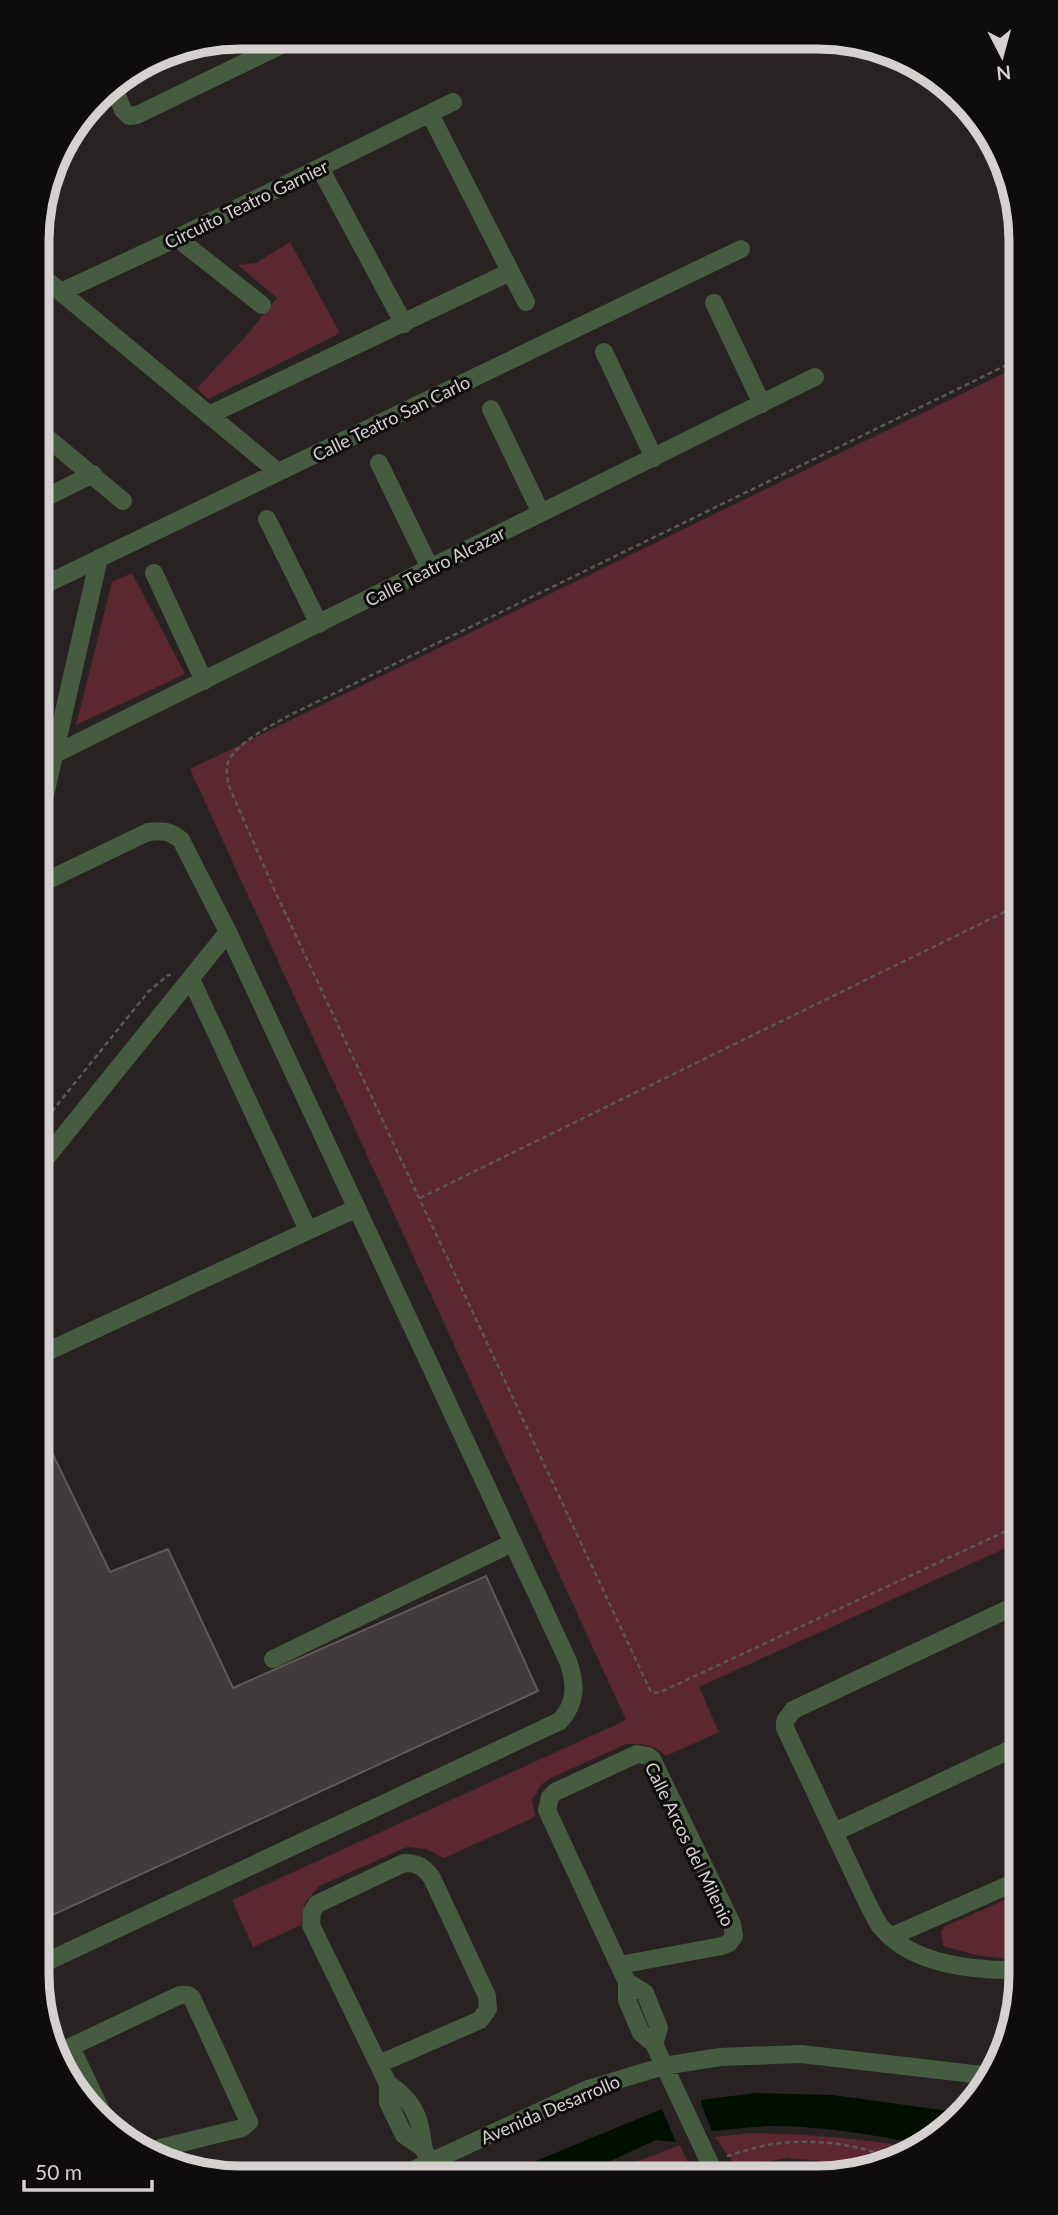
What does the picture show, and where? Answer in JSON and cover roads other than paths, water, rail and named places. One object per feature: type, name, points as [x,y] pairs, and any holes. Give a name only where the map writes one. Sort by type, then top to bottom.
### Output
[{"type":"street","points":[[117,95],[123,110],[129,116],[138,115],[273,49]]},
{"type":"street","name":"Circuito Teatro Garnier","points":[[61,292],[453,102]]},
{"type":"street","points":[[429,114],[526,302]]},
{"type":"street","points":[[320,168],[404,324]]},
{"type":"street","points":[[177,238],[262,305]]},
{"type":"street","name":"Calle Teatro San Carlo","points":[[49,582],[741,249]]},
{"type":"street","points":[[209,415],[510,272]]},
{"type":"street","points":[[49,282],[278,472]]},
{"type":"street","points":[[715,303],[762,404]]},
{"type":"street","points":[[604,352],[654,458]]},
{"type":"street","name":"Calle Teatro Alcazar","points":[[53,755],[815,377]]},
{"type":"street","points":[[491,409],[541,513]]},
{"type":"street","points":[[49,438],[123,501]]},
{"type":"street","points":[[379,463],[430,568]]},
{"type":"street","points":[[49,496],[93,474]]},
{"type":"street","points":[[267,519],[319,624]]},
{"type":"street","points":[[49,774],[99,558]]},
{"type":"street","points":[[154,573],[204,681]]},
{"type":"street","points":[[49,880],[148,832],[159,830],[172,833],[181,840],[228,932],[568,1661],[573,1677],[574,1696],[570,1710],[560,1721],[49,1961]]},
{"type":"street","points":[[49,1154],[228,932]]},
{"type":"street","points":[[191,979],[309,1230]]},
{"type":"street","points":[[49,1351],[357,1208]]},
{"type":"street","points":[[273,1659],[512,1543]]},
{"type":"street","points":[[1009,1609],[793,1710],[788,1715],[785,1728],[878,1924],[890,1937],[920,1954],[940,1961],[1009,1971]]},
{"type":"street","points":[[835,1832],[1009,1750]]},
{"type":"street","name":"Calle Arcos del Milenio","points":[[619,1965],[722,1945],[734,1936],[733,1924],[652,1759],[643,1754],[555,1792],[547,1803],[547,1810],[619,1965],[627,1982],[626,2000],[641,2033],[654,2043],[711,2166]]},
{"type":"street","points":[[379,2064],[480,2020],[488,2009],[486,1996],[432,1878],[421,1865],[412,1863],[404,1863],[317,1904],[310,1918],[310,1925],[388,2084],[405,2095],[420,2126],[426,2155]]},
{"type":"street","points":[[890,1937],[1009,1885]]},
{"type":"street","points":[[65,2050],[180,1996],[188,1995],[195,2002],[249,2122],[242,2128],[160,2148]]},
{"type":"street","name":"Avenida Desarrollo","points":[[414,2166],[426,2155],[588,2089],[664,2066],[720,2057],[801,2054],[980,2075]]},
{"type":"street","points":[[68,2055],[85,2084]]}]
